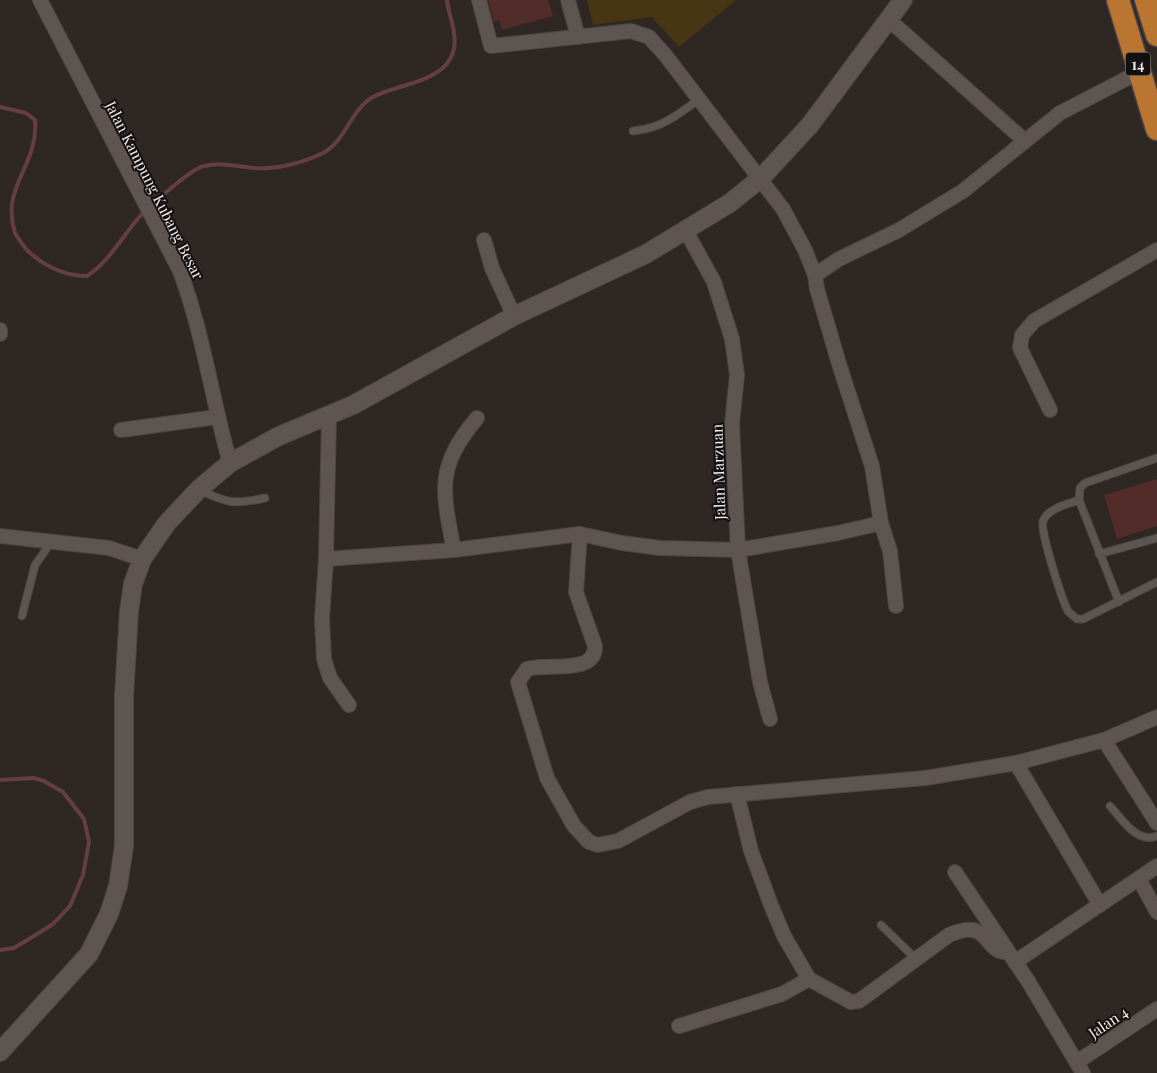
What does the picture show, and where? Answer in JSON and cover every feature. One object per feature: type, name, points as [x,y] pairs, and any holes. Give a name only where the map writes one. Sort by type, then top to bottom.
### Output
[{"type":"highway","name":"14","points":[[1118,0],[1157,129]]},
{"type":"highway","name":"14","points":[[1146,0],[1157,36]]},
{"type":"street","name":"Jalan Kampung Kubang Besar","points":[[40,0],[180,271],[190,297],[217,417],[230,463]]},
{"type":"street","points":[[479,0],[491,46],[631,31],[643,34],[666,56],[761,178],[795,229],[815,275],[817,289],[872,466],[881,523],[890,551],[896,606]]},
{"type":"street","points":[[568,0],[578,36]]},
{"type":"street","points":[[0,1052],[89,954],[103,929],[114,899],[124,846],[126,639],[133,584],[142,560],[167,523],[199,489],[230,463],[279,436],[329,416],[402,379],[514,316],[646,254],[686,231],[761,178],[810,125],[903,0]]},
{"type":"street","points":[[888,20],[1025,141]]},
{"type":"street","points":[[815,275],[839,258],[899,230],[963,190],[1060,113],[1140,71]]},
{"type":"street","name":"Jalan Marzuan","points":[[686,231],[714,282],[732,339],[737,375],[732,424],[738,550],[760,682],[770,719]]},
{"type":"street","points":[[484,240],[492,268],[514,316]]},
{"type":"street","points":[[1050,410],[1020,348],[1019,341],[1026,328],[1034,320],[1157,250]]},
{"type":"street","points":[[329,416],[326,559],[322,618],[324,659],[330,678],[349,705]]},
{"type":"street","points":[[121,430],[217,417]]},
{"type":"street","points":[[454,550],[445,499],[444,482],[446,470],[462,436],[478,418]]},
{"type":"street","points":[[326,559],[454,550],[580,534],[660,548],[738,550],[838,533],[881,523]]},
{"type":"street","points":[[580,534],[576,592],[595,646],[596,654],[592,659],[583,664],[527,669],[518,682],[547,778],[574,826],[589,842],[598,845],[618,842],[690,802],[708,796],[925,778],[1016,763],[1104,740],[1157,717]]},
{"type":"street","points":[[0,536],[109,548],[142,560]]},
{"type":"street","points":[[1104,740],[1157,823]]},
{"type":"street","points":[[1016,763],[1100,905]]},
{"type":"street","points":[[736,794],[751,851],[771,906],[784,936],[809,979],[855,1002],[859,1001],[949,934],[963,928],[974,929],[983,934],[997,950],[1012,957]]},
{"type":"street","points":[[1012,957],[1100,905],[1157,866]]},
{"type":"street","points":[[955,872],[1012,957],[1080,1068]]},
{"type":"street","points":[[1139,879],[1157,912]]},
{"type":"street","points":[[679,1026],[782,994],[809,979]]},
{"type":"street","name":"Jalan 4","points":[[1080,1068],[1157,1009]]},
{"type":"lane","points":[[633,132],[650,130],[665,123],[699,98]]},
{"type":"lane","points":[[1120,602],[1099,554],[1079,500],[1080,488],[1085,483],[1157,458]]},
{"type":"lane","points":[[199,489],[225,501],[240,504],[265,498]]},
{"type":"lane","points":[[1079,500],[1050,512],[1043,522],[1044,536],[1069,612],[1077,619],[1083,619],[1157,582]]},
{"type":"lane","points":[[1099,554],[1157,538]]},
{"type":"lane","points":[[22,616],[35,565],[52,541]]},
{"type":"lane","points":[[1110,806],[1139,836],[1147,838],[1157,836]]},
{"type":"lane","points":[[881,924],[916,958]]},
{"type":"shaded area","points":[[587,0],[736,0],[679,47],[652,17],[593,25]]},
{"type":"building","points":[[488,0],[548,0],[553,16],[502,30],[499,20],[494,22]]},
{"type":"building","points":[[1157,479],[1157,526],[1117,539],[1104,495]]},
{"type":"waterway","points":[[155,202],[172,187],[204,166],[222,164],[253,168],[280,167],[307,160],[331,148],[359,110],[373,97],[427,78],[449,62],[454,49],[454,33],[447,0]]},
{"type":"waterway","points":[[0,107],[26,113],[35,120],[35,136],[12,202],[15,233],[35,257],[56,270],[79,276],[87,276],[103,263],[141,215]]},
{"type":"waterway","points":[[0,780],[33,778],[44,781],[63,792],[84,819],[89,842],[83,875],[70,906],[53,924],[34,936],[14,948],[0,950]]}]
